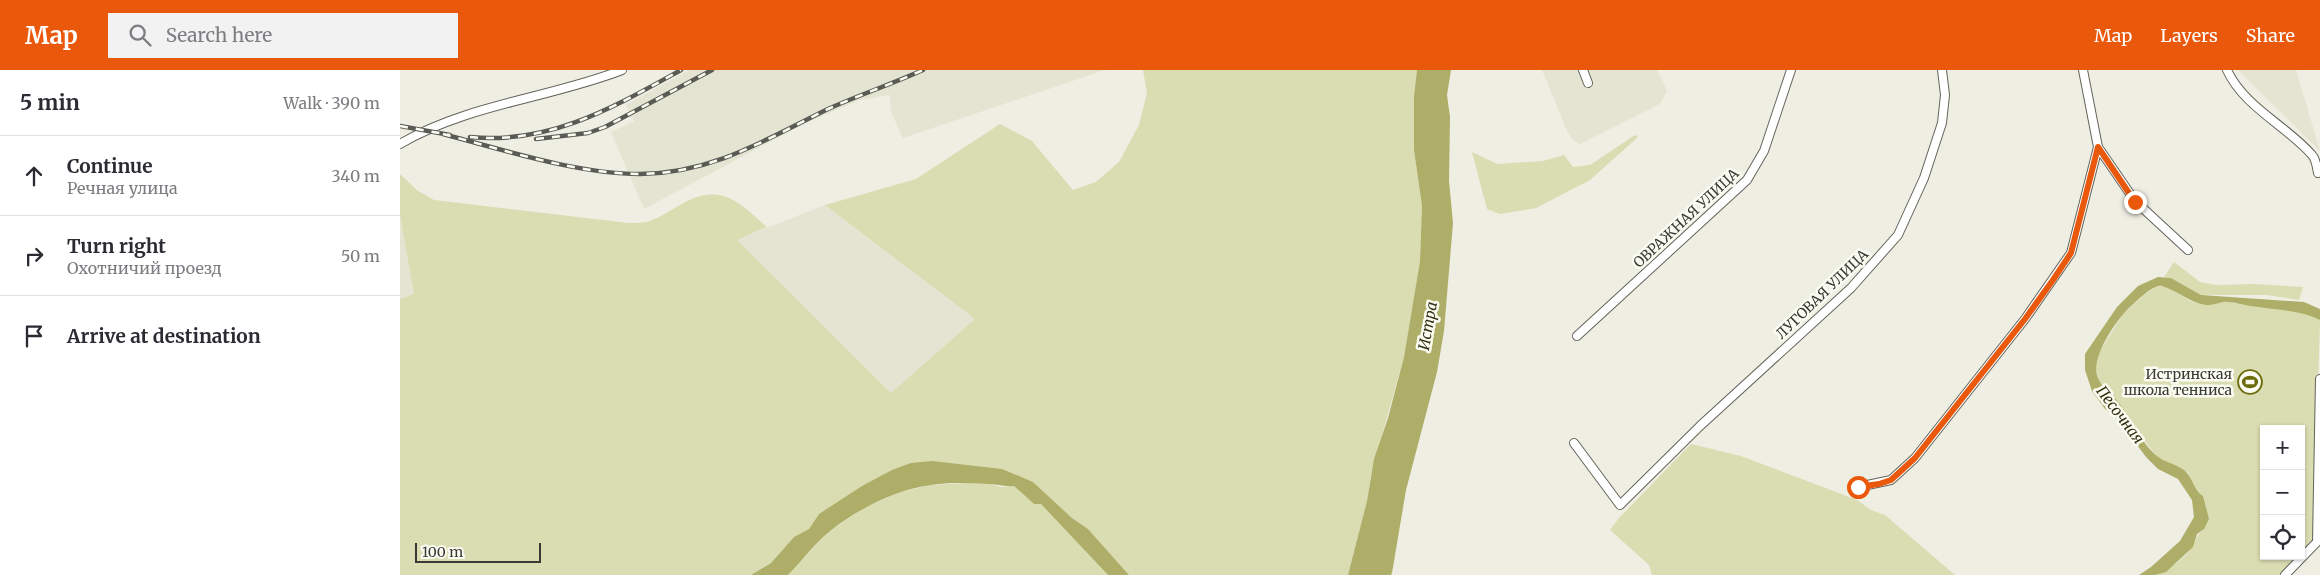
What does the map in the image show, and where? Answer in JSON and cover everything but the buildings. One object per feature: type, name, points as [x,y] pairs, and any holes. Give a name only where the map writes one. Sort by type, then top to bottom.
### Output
[{"type":"street","points":[[400,144],[421,131],[463,116],[557,91],[622,70]]},
{"type":"street","points":[[1583,70],[1588,83]]},
{"type":"street","name":"ОВРАЖНАЯ УЛИЦА","points":[[1577,336],[1747,180],[1764,151],[1791,70]]},
{"type":"street","name":"ЛУГОВАЯ УЛИЦА","points":[[1574,443],[1620,505],[1700,426],[1851,288],[1898,235],[1924,178],[1942,123],[1945,95],[1942,70]]},
{"type":"street","points":[[2083,70],[2098,147],[2135,202],[2188,250]]},
{"type":"street","points":[[2227,70],[2259,110],[2314,156],[2318,173]]},
{"type":"street","points":[[1858,487],[1891,480],[1915,458],[2025,319],[2053,280],[2071,253],[2098,147]]},
{"type":"street","points":[[2285,575],[2319,544],[2320,379]]},
{"type":"shaded area","points":[[689,70],[1105,70],[903,138],[891,112],[890,95],[860,100],[805,123],[644,209],[611,132],[634,121],[626,105]]},
{"type":"shaded area","points":[[1542,70],[1657,70],[1667,91],[1660,104],[1580,144],[1573,140],[1568,133]]},
{"type":"shaded area","points":[[2238,70],[2296,70],[2320,151],[2253,85]]},
{"type":"shaded area","points":[[825,205],[975,319],[891,393],[736,240]]},
{"type":"shaded area","points":[[400,216],[414,294],[400,299]]},
{"type":"green space","points":[[1143,70],[1417,70],[1414,96],[1414,150],[1422,206],[1420,261],[1404,357],[1371,474],[1367,501],[1348,575],[1129,575],[1088,529],[1072,518],[1033,482],[892,470],[819,514],[809,529],[794,537],[771,563],[751,575],[400,575],[400,299],[414,294],[400,216],[400,174],[418,191],[434,200],[628,223],[647,222],[702,196],[712,194],[729,198],[746,209],[767,227],[737,240],[891,393],[975,319],[825,205],[916,179],[1000,124],[1032,141],[1073,190],[1096,182],[1119,162],[1139,125],[1147,93]]},
{"type":"green space","points":[[1635,135],[1638,137],[1590,180],[1536,208],[1500,214],[1487,209],[1472,152],[1497,164],[1543,161],[1564,155],[1573,167],[1590,165]]},
{"type":"green space","points":[[2174,262],[2200,282],[2216,285],[2253,284],[2303,287],[2299,300],[2267,295],[2201,295],[2171,278],[2164,277]]},
{"type":"green space","points":[[2162,286],[2170,288],[2190,301],[2206,305],[2225,301],[2250,306],[2294,310],[2320,320],[2313,543],[2311,549],[2305,554],[2305,425],[2260,425],[2260,560],[2298,560],[2280,575],[2155,575],[2165,571],[2182,559],[2198,534],[2204,529],[2197,493],[2188,473],[2156,456],[2125,414],[2121,405],[2109,395],[2097,378],[2095,365],[2098,354],[2123,314],[2156,287]]},
{"type":"green space","points":[[1691,444],[1741,456],[1857,500],[1871,510],[1885,515],[1955,575],[1652,575],[1649,565],[1610,530],[1619,518]]},
{"type":"green space","points":[[991,484],[1001,487],[1014,486],[1034,504],[1041,504],[1108,575],[788,575],[829,531],[866,507],[898,493],[930,485]]},
{"type":"water","name":"Истра","points":[[1417,70],[1451,70],[1447,95],[1450,117],[1449,181],[1453,223],[1444,331],[1437,372],[1406,490],[1392,573],[1391,575],[1348,575],[1367,501],[1374,459],[1388,418],[1404,357],[1420,261],[1422,206],[1414,150],[1414,96]]},
{"type":"water","name":"Песочная","points":[[2158,277],[2171,278],[2201,295],[2304,302],[2320,309],[2320,320],[2294,312],[2233,302],[2209,305],[2200,304],[2173,290],[2158,286],[2144,294],[2128,309],[2110,332],[2097,361],[2096,370],[2100,383],[2119,403],[2148,447],[2160,458],[2187,473],[2203,496],[2209,519],[2204,529],[2197,534],[2193,547],[2166,572],[2155,575],[2139,575],[2151,567],[2180,541],[2194,517],[2192,500],[2178,479],[2158,469],[2146,457],[2117,418],[2105,409],[2092,391],[2085,370],[2085,354],[2117,307],[2138,286]]},
{"type":"water","points":[[932,461],[1002,469],[1033,482],[1072,518],[1088,529],[1129,575],[1108,575],[1041,504],[1034,504],[1014,486],[959,483],[917,488],[891,496],[865,508],[830,531],[788,575],[751,575],[771,563],[794,537],[809,529],[819,514],[862,486],[892,470],[911,463]]},
{"type":"railway","points":[[470,137],[499,138],[527,135],[554,129],[606,110],[681,70]]},
{"type":"railway","points":[[536,139],[588,133],[605,127],[712,70]]},
{"type":"railway","points":[[443,134],[566,166],[616,173],[666,172],[691,168],[738,153],[828,109],[923,70]]},
{"type":"railway","points":[[400,126],[450,135]]},
{"type":"place","name":"Истринская школа тенниса","points":[[2250,382]]},
{"type":"route","points":[[1858,487],[1891,480],[1915,458],[2025,319],[2053,280],[2071,253],[2098,147],[2135,202]]}]
